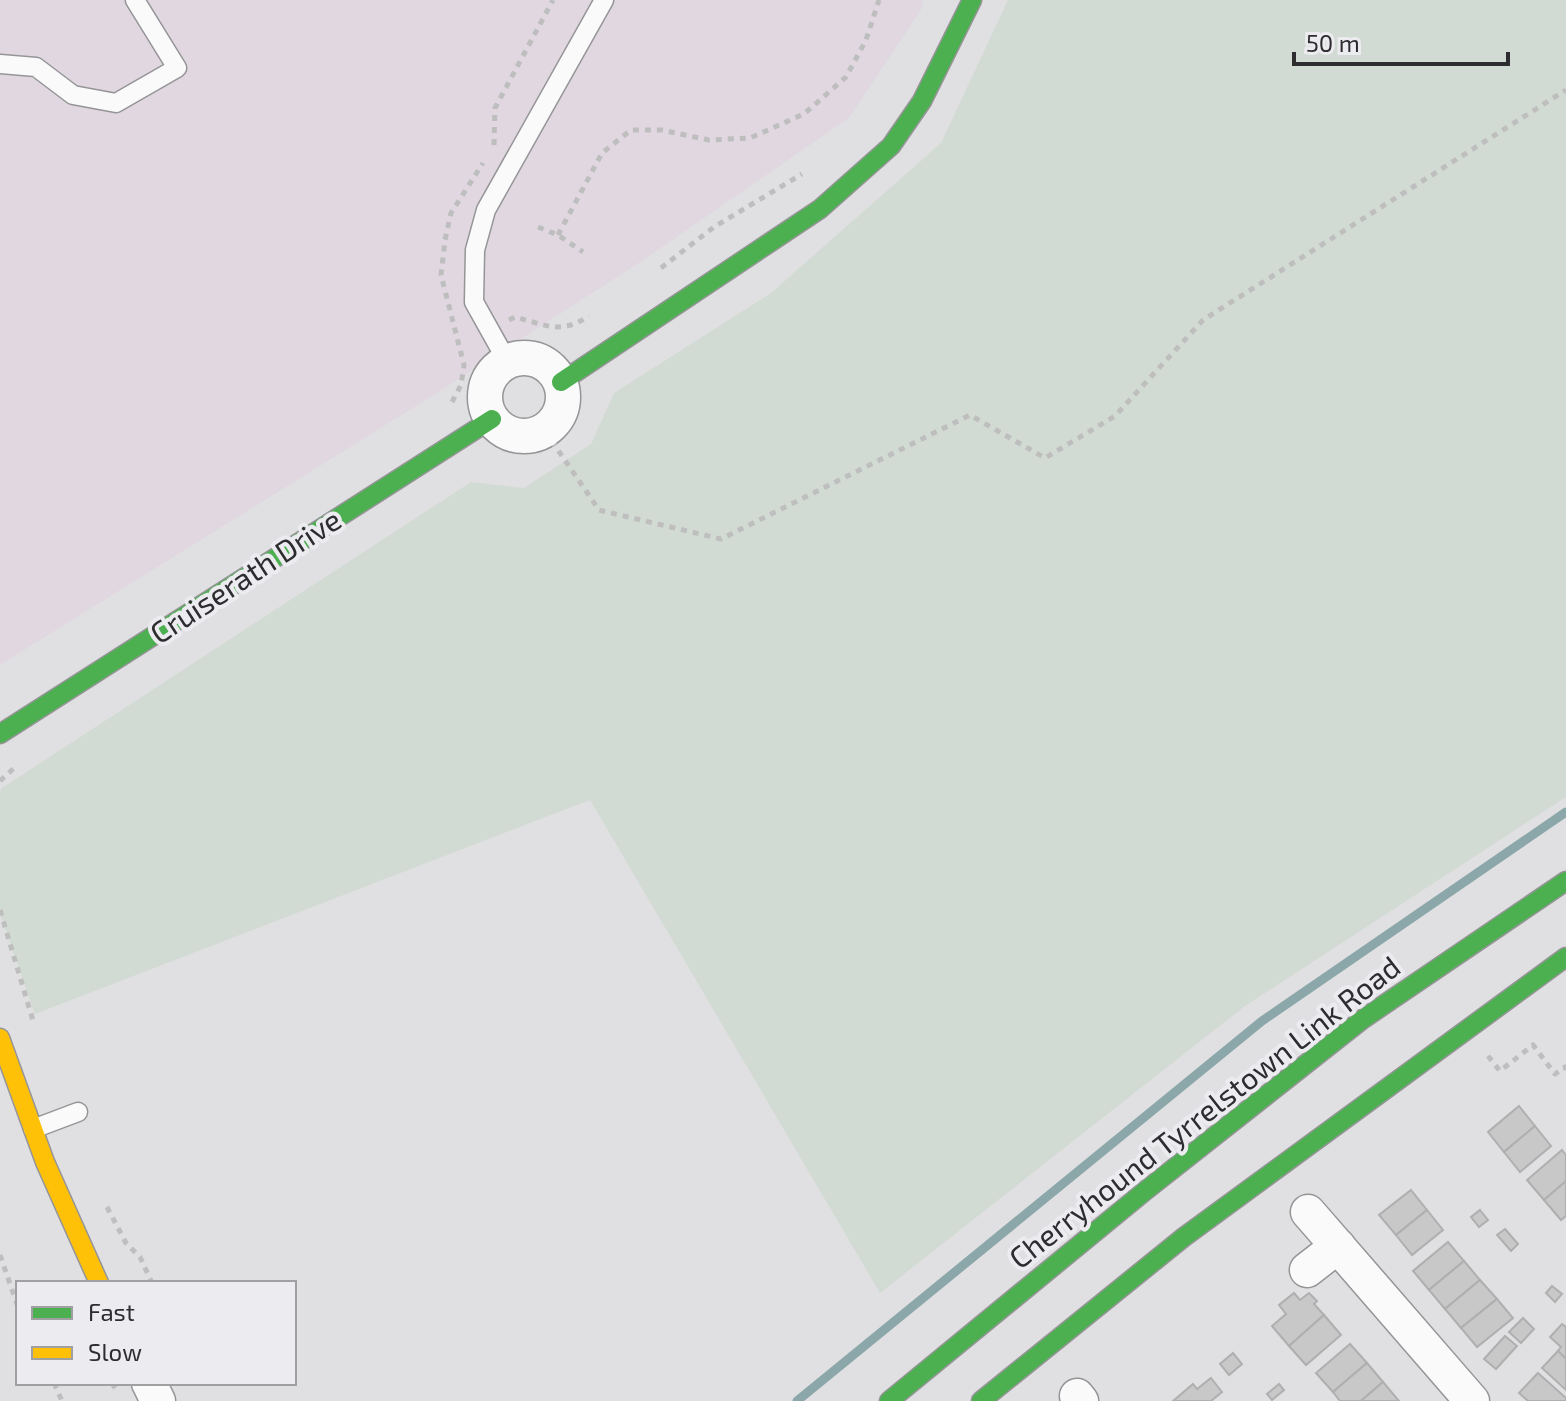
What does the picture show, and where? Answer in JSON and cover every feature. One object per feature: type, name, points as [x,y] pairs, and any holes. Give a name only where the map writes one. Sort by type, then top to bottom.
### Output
[{"type":"street","points":[[561,382],[820,209],[891,146],[922,101],[972,0]]},
{"type":"street","points":[[532,358],[544,362],[561,382],[564,392],[560,414],[545,431],[522,436],[510,434],[492,419],[486,407],[488,380],[507,361],[532,358]]},
{"type":"street","name":"Cruiserath Drive","points":[[0,734],[492,419]]},
{"type":"street","name":"Cherryhound Tyrrelstown Link Road","points":[[889,1401],[1145,1191],[1363,1019],[1566,881]]},
{"type":"street","points":[[981,1401],[1184,1237],[1566,957]]},
{"type":"street","points":[[0,1038],[33,1129],[98,1281]]},
{"type":"street","points":[[1308,1212],[1472,1401]]},
{"type":"street","points":[[1307,1270],[1338,1246]]},
{"type":"lane","points":[[0,64],[36,67],[73,95],[116,103],[177,68],[135,0]]},
{"type":"lane","points":[[507,361],[474,302],[475,250],[486,210],[604,0]]},
{"type":"lane","points":[[33,1129],[78,1112]]},
{"type":"path","points":[[445,410],[461,385],[464,365],[441,275],[451,213],[496,143],[495,108],[553,0]]},
{"type":"path","points":[[558,235],[602,153],[631,130],[662,130],[709,140],[750,138],[804,114],[846,77],[866,40],[879,0]]},
{"type":"path","points":[[545,431],[599,510],[721,539],[970,415],[1045,458],[1115,416],[1203,320],[1566,90]]},
{"type":"path","points":[[659,269],[714,227],[807,172]]},
{"type":"path","points":[[538,227],[558,235],[583,252]]},
{"type":"path","points":[[515,317],[560,328],[576,324],[600,309]]},
{"type":"path","points":[[0,910],[35,1027]]},
{"type":"path","points":[[1483,1050],[1500,1071],[1533,1045],[1555,1074],[1565,1067],[1566,1070]]},
{"type":"path","points":[[106,1206],[126,1243],[140,1257],[151,1281]]},
{"type":"path","points":[[0,1255],[16,1301]]},
{"type":"shaded area","points":[[0,0],[923,0],[921,10],[849,118],[639,263],[437,393],[0,665]]},
{"type":"shaded area","points":[[1008,0],[1566,0],[1566,797],[1245,1006],[880,1293],[590,800],[35,1014],[0,914],[2,788],[471,482],[524,488],[591,444],[614,393],[771,293],[941,143]]},
{"type":"building","points":[[1519,1106],[1535,1126],[1504,1152],[1488,1132]]},
{"type":"building","points":[[1535,1126],[1551,1146],[1520,1172],[1504,1152]]},
{"type":"building","points":[[1562,1150],[1566,1155],[1566,1181],[1544,1200],[1527,1180]]},
{"type":"building","points":[[1566,1181],[1566,1216],[1561,1220],[1544,1200]]},
{"type":"building","points":[[1411,1190],[1427,1210],[1396,1235],[1379,1215]]},
{"type":"building","points":[[1427,1210],[1443,1230],[1412,1255],[1396,1235]]},
{"type":"building","points":[[1480,1210],[1488,1220],[1479,1227],[1471,1217]]},
{"type":"building","points":[[1505,1229],[1518,1244],[1511,1251],[1497,1235]]},
{"type":"building","points":[[1448,1242],[1464,1261],[1429,1290],[1413,1271]]},
{"type":"building","points":[[1464,1261],[1480,1280],[1445,1309],[1429,1290]]},
{"type":"building","points":[[1480,1280],[1497,1299],[1461,1328],[1445,1309]]},
{"type":"building","points":[[1552,1286],[1562,1294],[1555,1302],[1546,1293]]},
{"type":"building","points":[[1294,1293],[1300,1300],[1309,1293],[1324,1315],[1289,1346],[1272,1326],[1286,1314],[1279,1305]]},
{"type":"building","points":[[1497,1299],[1513,1318],[1477,1347],[1461,1328]]},
{"type":"building","points":[[1324,1315],[1341,1335],[1306,1365],[1289,1346]]},
{"type":"building","points":[[1523,1318],[1534,1329],[1521,1343],[1509,1332]]},
{"type":"building","points":[[1562,1324],[1566,1327],[1566,1359],[1558,1351],[1561,1347],[1550,1337]]},
{"type":"building","points":[[1505,1336],[1517,1346],[1496,1369],[1484,1359]]},
{"type":"building","points":[[1350,1344],[1367,1363],[1333,1392],[1316,1373]]},
{"type":"building","points":[[1558,1351],[1566,1359],[1566,1390],[1542,1368]]},
{"type":"building","points":[[1233,1353],[1242,1364],[1229,1375],[1220,1364]]},
{"type":"building","points":[[1367,1363],[1383,1382],[1361,1401],[1340,1401],[1333,1392]]},
{"type":"building","points":[[1538,1373],[1566,1401],[1528,1401],[1519,1393]]},
{"type":"building","points":[[1211,1378],[1222,1392],[1211,1401],[1173,1401],[1193,1384],[1197,1389]]},
{"type":"building","points":[[1383,1382],[1399,1401],[1361,1401]]},
{"type":"building","points":[[1279,1384],[1284,1390],[1272,1400],[1267,1394]]},
{"type":"waterway","points":[[797,1401],[1262,1021],[1566,812]]},
{"type":"traffic: fast","points":[[561,382],[820,209],[891,146],[922,101],[972,0]]},
{"type":"traffic: fast","points":[[0,734],[492,419]]},
{"type":"traffic: fast","points":[[889,1401],[1145,1191],[1363,1019],[1566,881]]},
{"type":"traffic: fast","points":[[981,1401],[1184,1237],[1566,957]]},
{"type":"traffic: slow","points":[[0,1038],[45,1162],[98,1281]]}]
